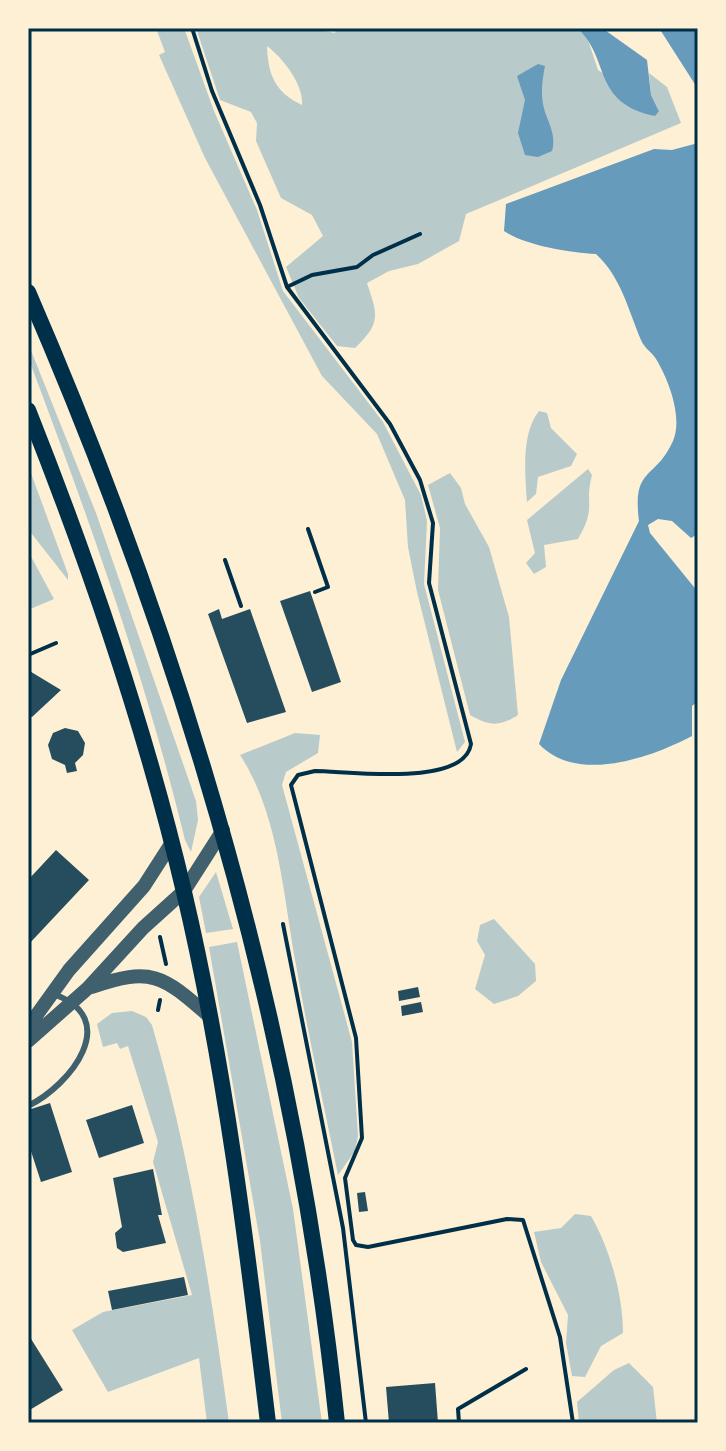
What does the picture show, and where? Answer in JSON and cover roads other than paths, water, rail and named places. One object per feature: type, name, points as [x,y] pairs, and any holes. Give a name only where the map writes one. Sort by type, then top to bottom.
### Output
[{"type":"main road","points":[[28,292],[103,477],[157,627],[223,830],[271,1013],[292,1112],[319,1273],[337,1423]]},
{"type":"main road","points":[[28,410],[103,619],[184,891],[244,1228],[268,1423]]},
{"type":"street","points":[[28,1041],[88,988],[143,928],[184,891],[223,830]]},
{"type":"street","points":[[28,1027],[52,994],[144,886],[171,844]]},
{"type":"street","points":[[88,988],[122,976],[153,975],[177,989],[208,1015]]},
{"type":"lane","points":[[28,1106],[38,1101],[80,1058],[89,1025],[73,1001],[52,994]]},
{"type":"water","points":[[577,28],[602,28],[647,60],[651,95],[659,111],[655,116],[635,110],[611,90],[595,53]]},
{"type":"water","points":[[659,28],[698,28],[698,89]]},
{"type":"water","points":[[538,64],[545,66],[542,100],[553,141],[552,151],[538,157],[525,155],[518,133],[525,100],[517,76]]},
{"type":"water","points":[[698,143],[698,534],[691,538],[672,521],[658,519],[648,525],[650,533],[698,592],[698,701],[692,706],[692,736],[635,759],[593,765],[573,763],[555,756],[539,744],[561,680],[639,521],[642,482],[673,441],[676,432],[675,410],[661,368],[642,343],[623,294],[605,263],[596,254],[548,247],[504,231],[506,204],[654,149],[672,150]]}]
